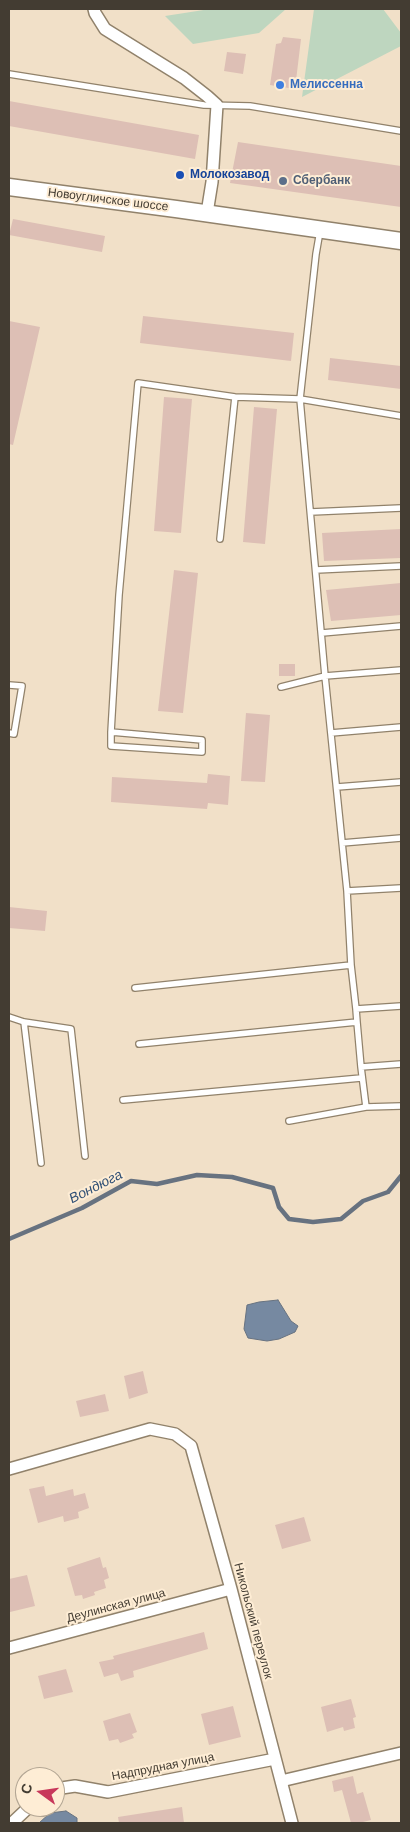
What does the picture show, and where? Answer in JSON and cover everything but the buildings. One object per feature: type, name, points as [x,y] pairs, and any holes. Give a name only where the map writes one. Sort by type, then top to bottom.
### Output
[{"type":"main road","name":"Новоугличское шоссе","points":[[9,187],[401,241]]},
{"type":"street","points":[[94,9],[105,29],[184,78],[217,105],[212,182],[207,213]]},
{"type":"street","name":"Никольский переулок","points":[[9,1469],[150,1429],[175,1434],[191,1446],[292,1823]]},
{"type":"street","name":"Деулинская улица","points":[[9,1648],[231,1590]]},
{"type":"street","points":[[281,1781],[401,1753]]},
{"type":"street","name":"Надпрудная улица","points":[[65,1788],[75,1786],[108,1792],[275,1759]]},
{"type":"lane","points":[[9,74],[204,105],[250,106],[401,131]]},
{"type":"lane","points":[[320,230],[300,399],[347,891],[351,965],[361,1078],[366,1107]]},
{"type":"lane","points":[[111,732],[202,740],[202,752],[111,746],[111,732],[119,595],[138,383],[235,397],[300,399],[401,416]]},
{"type":"lane","points":[[220,539],[235,397]]},
{"type":"lane","points":[[311,512],[401,508]]},
{"type":"lane","points":[[316,570],[401,566]]},
{"type":"lane","points":[[322,634],[401,626]]},
{"type":"lane","points":[[282,687],[325,676],[401,670]]},
{"type":"lane","points":[[9,685],[22,686],[14,734],[9,733]]},
{"type":"lane","points":[[331,733],[401,727]]},
{"type":"lane","points":[[337,787],[401,782]]},
{"type":"lane","points":[[342,842],[401,838]]},
{"type":"lane","points":[[347,891],[401,888]]},
{"type":"lane","points":[[135,988],[351,965]]},
{"type":"lane","points":[[356,1009],[401,1006]]},
{"type":"lane","points":[[9,1017],[24,1022],[71,1029],[86,1156]]},
{"type":"lane","points":[[24,1022],[41,1163]]},
{"type":"lane","points":[[140,1044],[357,1022]]},
{"type":"lane","points":[[361,1068],[401,1064]]},
{"type":"lane","points":[[123,1100],[361,1078]]},
{"type":"lane","points":[[289,1121],[366,1107],[401,1106]]},
{"type":"green space","points":[[210,9],[286,9],[259,33],[193,44],[165,16]]},
{"type":"green space","points":[[314,9],[383,9],[401,33],[401,46],[302,97]]},
{"type":"water","points":[[278,1300],[291,1321],[298,1326],[295,1332],[279,1339],[267,1341],[248,1338],[244,1329],[247,1305]]},
{"type":"water","points":[[65,1811],[77,1818],[77,1823],[39,1823],[46,1817],[65,1817]]},
{"type":"waterway","name":"Вондюга","points":[[9,1239],[82,1208],[131,1181],[157,1184],[197,1175],[232,1177],[273,1188],[279,1207],[289,1219],[313,1222],[341,1219],[363,1201],[388,1192],[401,1176]]},
{"type":"place","name":"Мелиссенна","points":[[280,85]]},
{"type":"place","name":"Молокозавод","points":[[180,175]]},
{"type":"place","name":"Сбербанк","points":[[283,181]]}]
